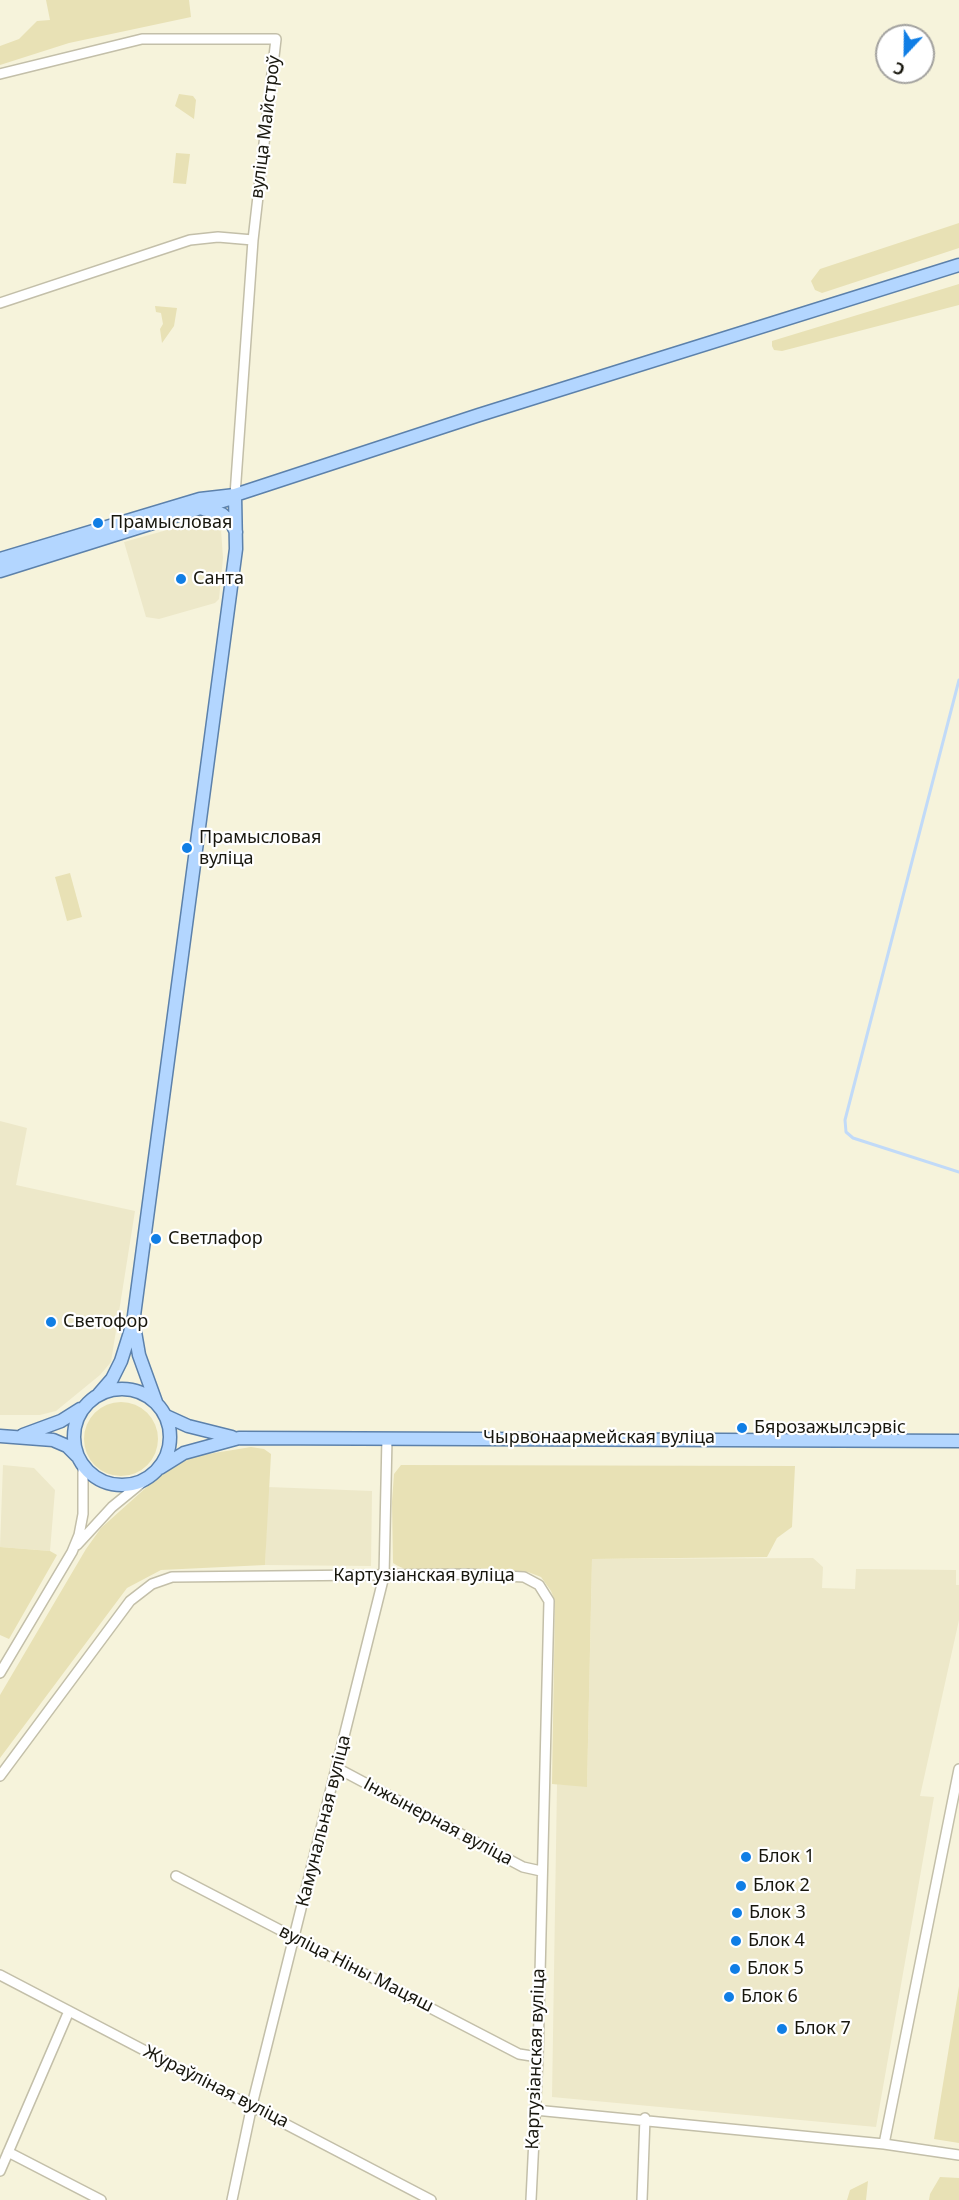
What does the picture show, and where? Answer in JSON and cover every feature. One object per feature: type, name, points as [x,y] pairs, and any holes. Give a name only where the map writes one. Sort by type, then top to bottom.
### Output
[{"type":"main road","points":[[0,560],[200,499],[235,495],[479,415],[959,265]]},
{"type":"main road","points":[[0,572],[223,503],[235,495]]},
{"type":"main road","points":[[19,1436],[61,1421],[99,1394],[112,1379],[121,1361],[133,1323],[208,770],[236,533],[235,495]]},
{"type":"main road","points":[[203,509],[222,514],[231,522],[236,533]]},
{"type":"main road","points":[[0,1436],[19,1436],[60,1442],[96,1478],[112,1485],[129,1485],[145,1480],[160,1468],[168,1452],[171,1433],[166,1416],[156,1402],[139,1355],[133,1323]]},
{"type":"main road","points":[[99,1394],[113,1389],[129,1389],[143,1393],[156,1402]]},
{"type":"main road","points":[[80,1462],[73,1431],[83,1407]]},
{"type":"main road","name":"Чырвонаармейская вуліца","points":[[166,1416],[188,1426],[239,1438],[959,1441]]},
{"type":"main road","name":"Чырвонаармейская вуліца","points":[[160,1468],[184,1453],[239,1438]]},
{"type":"street","name":"вуліца Майстроў","points":[[0,74],[142,39],[276,39],[253,240],[235,495]]},
{"type":"street","points":[[0,303],[190,240],[218,237],[253,240]]},
{"type":"street","name":"Камунальная вуліца","points":[[232,2200],[252,2105],[384,1575],[387,1438]]},
{"type":"street","points":[[72,1552],[83,1514],[80,1462]]},
{"type":"street","points":[[0,1673],[72,1552],[112,1507],[145,1480]]},
{"type":"street","name":"Картузіанская вуліца","points":[[0,1776],[130,1601],[152,1584],[172,1577],[384,1575],[524,1577],[539,1585],[549,1601],[538,2057],[531,2200]]},
{"type":"street","name":"Інжынерная вуліца","points":[[337,1768],[524,1867],[541,1871]]},
{"type":"street","points":[[884,2144],[959,1769]]},
{"type":"street","name":"вуліца Ніны Мацяш","points":[[176,1876],[519,2054],[538,2057]]},
{"type":"street","name":"Жураўліная вуліца","points":[[0,1975],[431,2200]]},
{"type":"street","points":[[0,2170],[69,2011]]},
{"type":"street","points":[[535,2110],[645,2118],[884,2144],[959,2155]]},
{"type":"street","points":[[642,2200],[645,2118]]},
{"type":"street","points":[[8,2152],[101,2200]]},
{"type":"shaded area","points":[[46,0],[189,0],[191,17],[69,43],[0,65],[0,46],[19,39],[37,21],[50,20]]},
{"type":"shaded area","points":[[179,94],[193,96],[196,100],[194,119],[175,106]]},
{"type":"shaded area","points":[[176,153],[190,154],[186,184],[173,183]]},
{"type":"shaded area","points":[[959,223],[959,248],[822,293],[815,290],[811,281],[820,269]]},
{"type":"shaded area","points":[[959,284],[959,305],[782,351],[774,350],[772,346],[772,341]]},
{"type":"shaded area","points":[[155,306],[177,308],[174,326],[162,343],[161,313],[156,312]]},
{"type":"shaded area","points":[[203,520],[213,522],[221,529],[223,558],[219,599],[215,603],[159,619],[146,617],[124,542]]},
{"type":"shaded area","points":[[70,873],[82,917],[67,921],[55,877]]},
{"type":"shaded area","points":[[0,1121],[27,1128],[16,1185],[135,1211],[111,1362],[100,1375],[56,1411],[40,1415],[0,1415]]},
{"type":"shaded area","points":[[114,1402],[128,1402],[142,1408],[152,1418],[158,1432],[158,1446],[152,1460],[142,1470],[128,1476],[114,1476],[100,1470],[90,1460],[84,1446],[84,1432],[90,1418],[100,1408]]},
{"type":"shaded area","points":[[251,1447],[264,1449],[271,1454],[265,1565],[161,1570],[127,1588],[0,1758],[0,1695],[86,1549],[101,1528],[159,1476],[180,1461]]},
{"type":"shaded area","points":[[3,1465],[34,1468],[55,1490],[50,1551],[0,1547]]},
{"type":"shaded area","points":[[401,1465],[795,1466],[792,1527],[777,1538],[767,1557],[592,1559],[587,1787],[552,1784],[555,1601],[551,1591],[541,1577],[528,1572],[410,1571],[393,1563],[394,1474]]},
{"type":"shaded area","points":[[268,1487],[372,1491],[371,1566],[265,1565]]},
{"type":"shaded area","points":[[0,1547],[50,1551],[57,1555],[9,1639],[0,1635]]},
{"type":"shaded area","points":[[813,1558],[823,1567],[822,1588],[855,1589],[856,1569],[956,1570],[956,1585],[959,1585],[959,1620],[920,1796],[934,1797],[876,2127],[552,2097],[557,1784],[587,1786],[592,1559]]},
{"type":"shaded area","points":[[959,1986],[959,2143],[934,2139]]},
{"type":"shaded area","points":[[940,2177],[959,2178],[959,2200],[929,2200]]},
{"type":"shaded area","points":[[868,2181],[866,2200],[847,2200],[850,2190]]},
{"type":"waterway","points":[[959,680],[845,1120],[846,1132],[853,1138],[959,1172]]},
{"type":"place","name":"Прамысловая","points":[[98,523]]},
{"type":"place","name":"Санта","points":[[181,579]]},
{"type":"place","name":"Прамысловая вуліца","points":[[187,848]]},
{"type":"place","name":"Светлафор","points":[[156,1239]]},
{"type":"place","name":"Светофор","points":[[51,1322]]},
{"type":"place","name":"Бярозажылсэрвіс","points":[[742,1428]]},
{"type":"place","name":"Блок 1","points":[[746,1857]]},
{"type":"place","name":"Блок 2","points":[[741,1886]]},
{"type":"place","name":"Блок 3","points":[[737,1913]]},
{"type":"place","name":"Блок 4","points":[[736,1941]]},
{"type":"place","name":"Блок 5","points":[[735,1969]]},
{"type":"place","name":"Блок 6","points":[[729,1997]]},
{"type":"place","name":"Блок 7","points":[[782,2029]]}]
